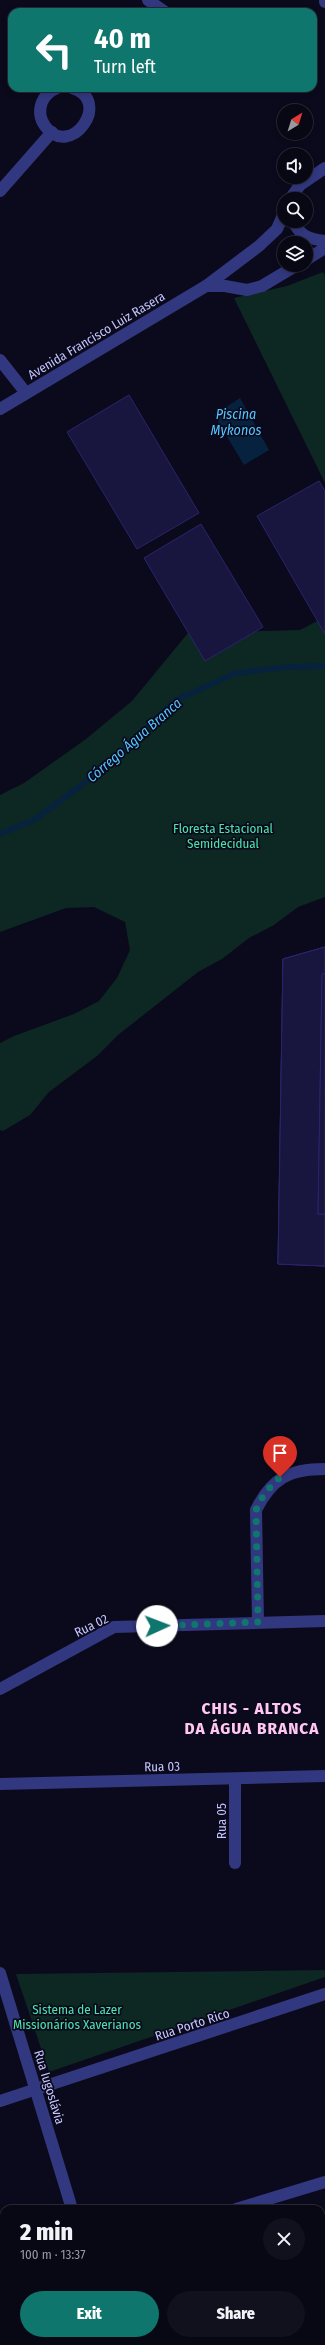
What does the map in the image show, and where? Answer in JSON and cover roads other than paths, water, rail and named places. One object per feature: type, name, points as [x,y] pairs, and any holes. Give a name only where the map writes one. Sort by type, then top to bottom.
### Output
[{"type":"street","points":[[148,0],[159,8]]},
{"type":"street","points":[[51,92],[45,96],[40,112],[41,120],[52,132],[68,136],[82,129],[86,123],[89,108],[87,100],[79,92]]},
{"type":"street","points":[[0,191],[52,132]]},
{"type":"street","points":[[295,192],[300,185],[325,168]]},
{"type":"street","name":"Avenida Francisco Luiz Rasera","points":[[0,409],[206,286],[259,246],[277,228]]},
{"type":"street","points":[[297,228],[299,232],[315,240],[325,241]]},
{"type":"street","points":[[313,256],[325,248]]},
{"type":"street","points":[[206,286],[225,286],[247,290],[262,286],[285,272]]},
{"type":"street","points":[[0,360],[26,393]]},
{"type":"street","points":[[258,1622],[256,1510],[264,1494],[280,1477],[304,1469],[325,1469]]},
{"type":"street","name":"Rua 02","points":[[0,1689],[114,1628],[258,1622],[325,1621]]},
{"type":"street","name":"Rua 03","points":[[0,1784],[325,1776]]},
{"type":"street","name":"Rua 05","points":[[235,1779],[235,1863]]},
{"type":"street","name":"Rua Iugoslávia","points":[[0,1973],[71,2205]]},
{"type":"street","name":"Rua Porto Rico","points":[[0,2101],[325,1994]]},
{"type":"street","points":[[249,2205],[325,2182]]},
{"type":"water","name":"Piscina Mykonos","points":[[240,398],[269,450],[244,465],[214,415]]},
{"type":"waterway","name":"Córrego Água Branca","points":[[0,834],[34,820],[98,773],[176,700],[236,673],[289,667],[325,666]]},
{"type":"district","name":"CHIS - ALTOS DA ÁGUA BRANCA","points":[[252,1718]]},
{"type":"park label","name":"Floresta Estacional Semidecidual","points":[[223,836]]},
{"type":"park label","name":"Sistema de Lazer Missionários Xaverianos","points":[[77,2016]]}]
